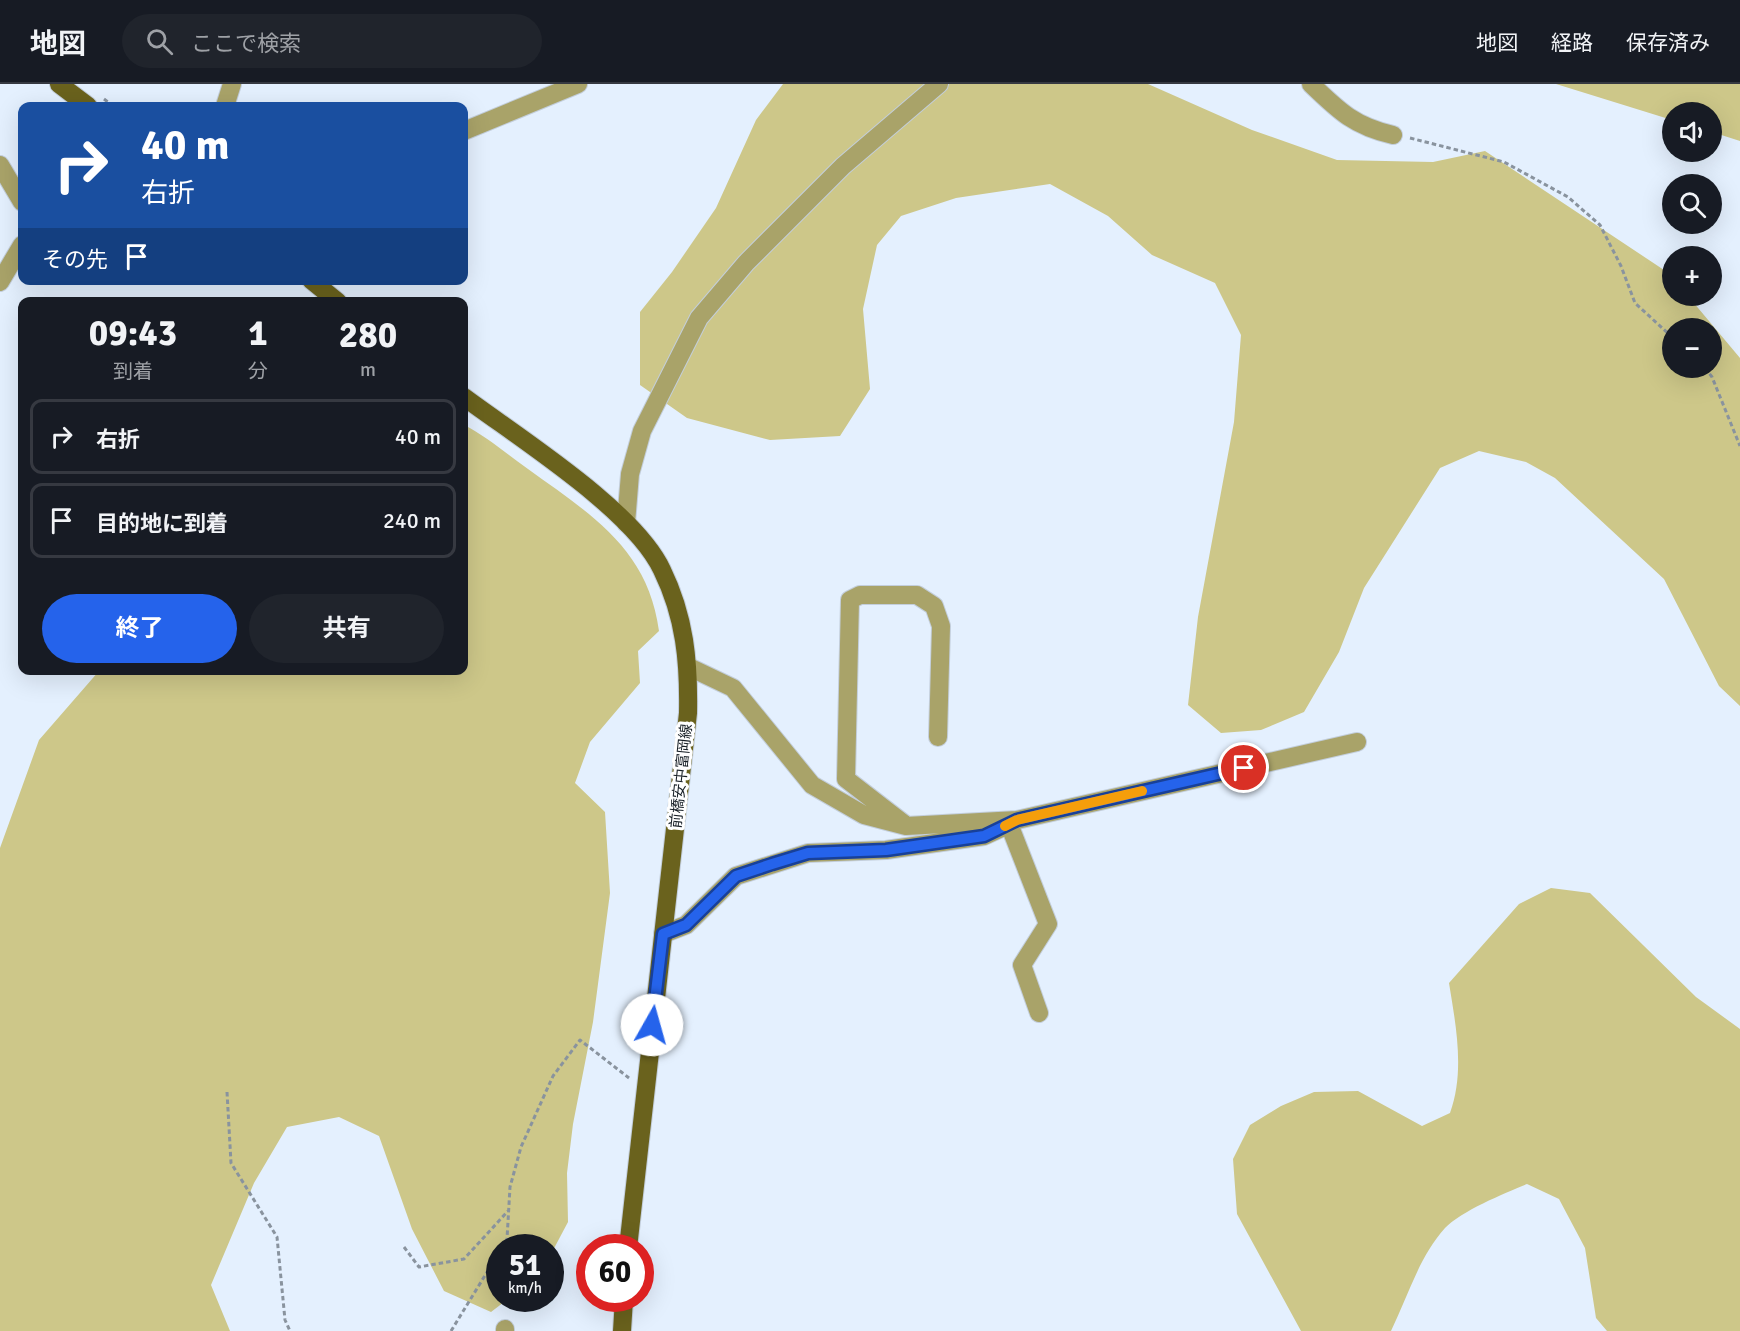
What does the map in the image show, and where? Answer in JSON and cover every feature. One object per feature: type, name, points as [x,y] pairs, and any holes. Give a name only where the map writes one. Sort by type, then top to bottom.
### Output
[{"type":"main road","points":[[59,84],[83,102]]},
{"type":"main road","points":[[317,285],[332,297]]},
{"type":"main road","name":"前橋安中富岡線","points":[[468,400],[593,494],[644,542],[662,569],[681,625],[689,667],[688,713],[630,1234]]},
{"type":"main road","points":[[622,1331],[623,1312]]},
{"type":"street","points":[[226,102],[232,84]]},
{"type":"street","points":[[468,129],[549,89],[578,84]]},
{"type":"street","points":[[626,523],[630,474],[642,431],[699,318],[746,263],[843,166],[939,84]]},
{"type":"street","points":[[1311,84],[1349,118],[1366,129],[1393,135]]},
{"type":"street","points":[[0,165],[18,195]]},
{"type":"street","points":[[0,282],[18,252]]},
{"type":"street","points":[[906,826],[846,779],[849,600],[860,596],[917,595],[933,606],[941,626],[938,737]]},
{"type":"street","points":[[689,667],[733,688],[812,785],[864,815],[906,826],[1013,822],[1357,742]]},
{"type":"street","points":[[663,934],[686,925],[736,876],[808,853],[897,849],[984,836],[1013,822]]},
{"type":"street","points":[[1013,822],[1048,924],[1022,965],[1039,1013]]},
{"type":"path","points":[[1393,135],[1504,162],[1568,197],[1600,225],[1621,266],[1635,303],[1662,328]]},
{"type":"path","points":[[1712,378],[1740,446]]},
{"type":"path","points":[[507,1234],[510,1187],[521,1147],[552,1076],[580,1040],[645,1091]]},
{"type":"path","points":[[228,1092],[231,1163],[277,1237],[285,1320],[290,1331]]},
{"type":"path","points":[[404,1247],[419,1267],[464,1259],[509,1210]]},
{"type":"path","points":[[451,1331],[486,1272]]},
{"type":"shaded area","points":[[783,84],[1148,84],[1252,130],[1337,160],[1433,162],[1485,151],[1662,269],[1662,306],[1696,306],[1706,318],[1662,318],[1662,378],[1722,378],[1722,337],[1740,358],[1740,706],[1719,686],[1664,579],[1555,478],[1526,462],[1479,451],[1440,468],[1364,588],[1339,652],[1304,712],[1261,730],[1221,733],[1188,705],[1198,617],[1234,422],[1241,335],[1215,283],[1152,255],[1108,216],[1050,184],[956,198],[901,216],[877,245],[863,309],[870,389],[840,436],[770,440],[687,418],[640,385],[640,312],[672,272],[716,208],[756,120]]},
{"type":"shaded area","points":[[1556,84],[1740,84],[1740,141],[1722,135],[1722,102],[1662,102],[1662,117]]},
{"type":"shaded area","points":[[468,427],[594,518],[629,555],[643,577],[653,602],[659,631],[638,651],[640,683],[590,742],[575,783],[605,812],[610,893],[593,1022],[573,1124],[567,1173],[568,1222],[562,1234],[486,1234],[486,1310],[444,1291],[412,1229],[379,1136],[339,1117],[287,1127],[254,1183],[211,1285],[230,1331],[0,1331],[0,848],[39,740],[96,675],[468,675]]},
{"type":"shaded area","points":[[1551,888],[1590,893],[1696,997],[1740,1029],[1740,1331],[1607,1331],[1596,1318],[1585,1248],[1559,1199],[1527,1184],[1472,1209],[1445,1228],[1421,1264],[1391,1331],[1301,1331],[1237,1214],[1233,1159],[1250,1125],[1281,1106],[1314,1092],[1358,1091],[1422,1126],[1450,1113],[1457,1081],[1458,1049],[1449,983],[1519,904]]},
{"type":"slow traffic","points":[[1005,826],[1017,820],[1142,791]]},
{"type":"route","points":[[652,1025],[663,934],[686,925],[709,905],[736,876],[808,853],[886,850],[984,836],[1017,820],[1244,768]]}]
